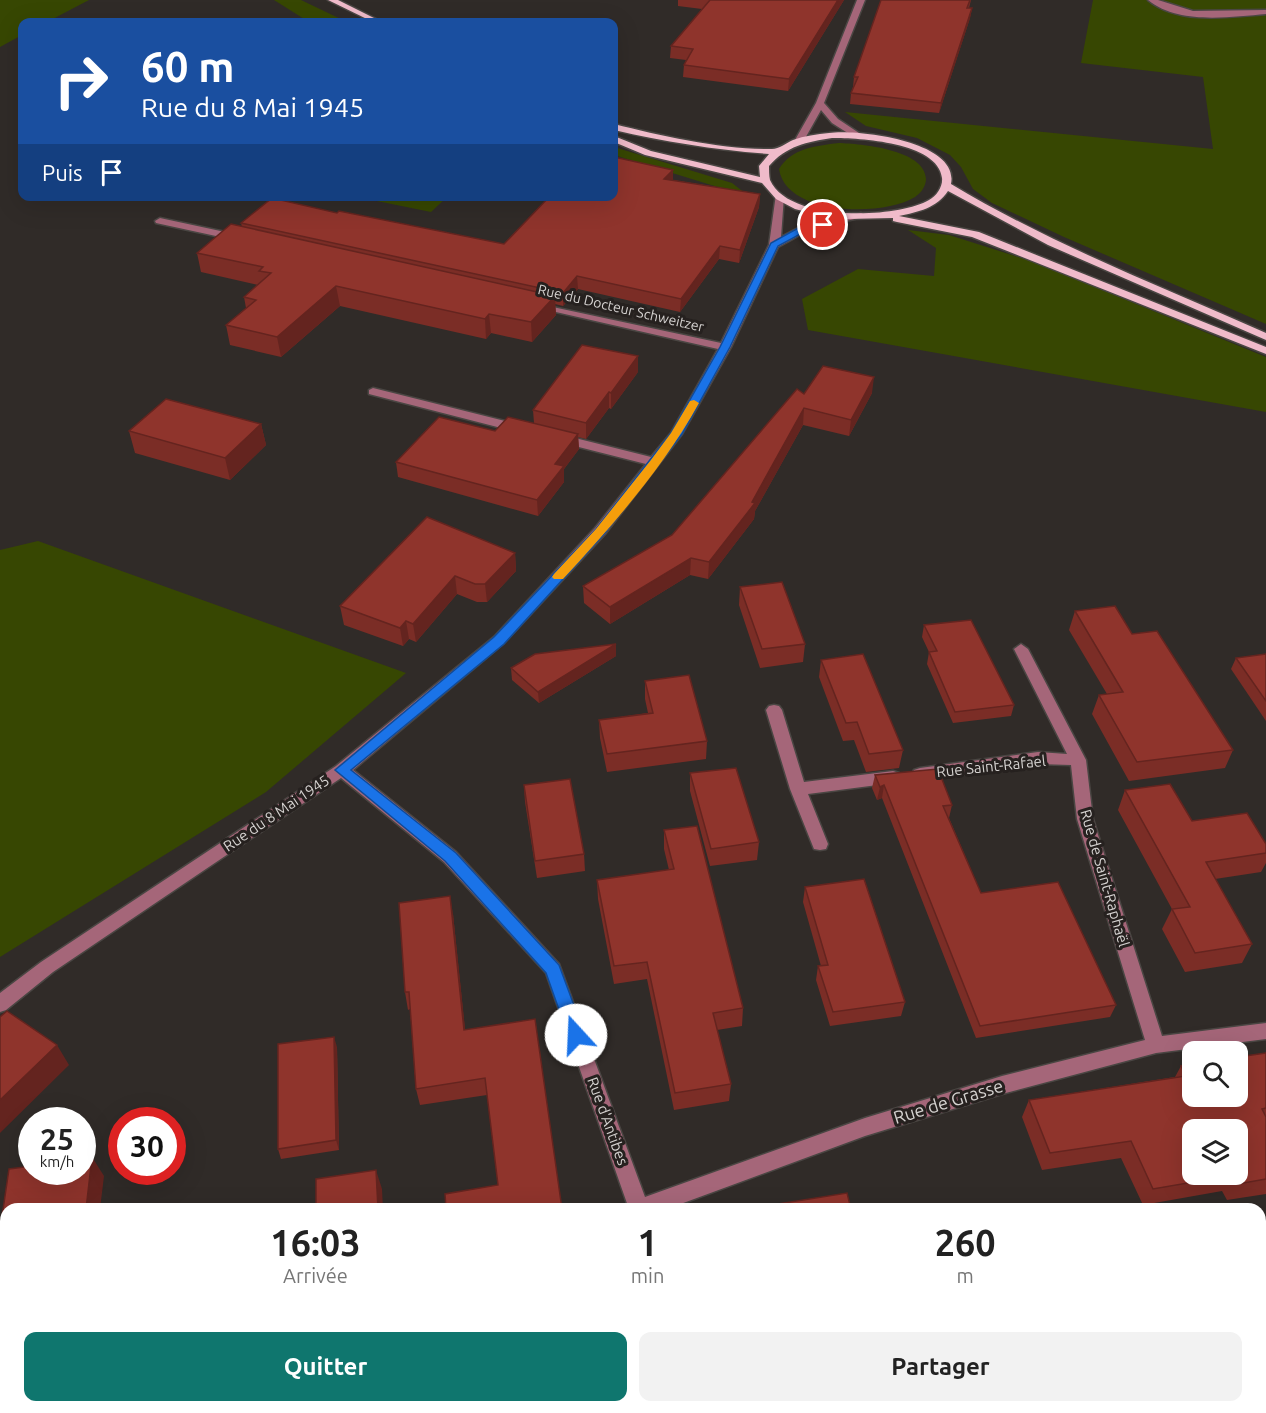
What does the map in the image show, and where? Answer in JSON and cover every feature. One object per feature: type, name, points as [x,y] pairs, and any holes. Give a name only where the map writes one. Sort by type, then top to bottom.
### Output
[{"type":"main road","points":[[332,0],[370,18]]},
{"type":"main road","points":[[618,128],[671,141],[720,148],[775,152]]},
{"type":"main road","points":[[765,181],[764,166],[775,152],[800,140],[832,135],[857,135],[905,144],[928,154],[941,165],[947,178],[943,192],[935,201],[902,214],[876,217]]},
{"type":"main road","points":[[618,141],[648,153],[765,181],[779,196],[793,204],[814,211],[916,221],[975,234],[1266,351]]},
{"type":"main road","points":[[945,185],[982,207],[1053,243],[1266,337]]},
{"type":"street","points":[[800,140],[820,103],[861,0]]},
{"type":"street","points":[[1152,0],[1167,8],[1186,13],[1212,15],[1266,12]]},
{"type":"street","points":[[820,103],[835,121],[857,135]]},
{"type":"street","name":"Rue du 8 Mai 1945","points":[[0,1004],[47,967],[342,770],[499,640],[600,531],[676,434],[725,347],[774,245],[778,225],[779,196]]},
{"type":"street","points":[[774,245],[804,229],[861,216]]},
{"type":"street","points":[[160,220],[252,241]]},
{"type":"street","name":"Rue du Docteur Schweitzer","points":[[529,303],[725,347]]},
{"type":"street","points":[[373,392],[655,462]]},
{"type":"street","name":"Rue de Saint-Raphaël","points":[[1021,649],[1078,760],[1085,819],[1156,1045]]},
{"type":"street","points":[[774,710],[798,789],[820,844]]},
{"type":"street","name":"Rue Saint-Rafael","points":[[798,789],[1038,758],[1078,760]]},
{"type":"street","name":"Rue d'Antibes","points":[[342,770],[450,857],[553,969],[638,1203]]},
{"type":"street","name":"Rue de Grasse","points":[[656,1203],[865,1127],[1002,1085],[1156,1045],[1266,1031]]},
{"type":"green space","points":[[0,0],[89,0],[55,18],[18,18],[18,37],[0,47]]},
{"type":"green space","points":[[274,0],[301,0],[339,18],[303,18]]},
{"type":"green space","points":[[1093,0],[1266,0],[1266,324],[1064,237],[992,203],[973,189],[961,167],[950,155],[917,138],[866,126],[845,112],[1213,149],[1203,77],[1081,63]]},
{"type":"green space","points":[[839,143],[875,147],[904,155],[923,169],[926,179],[924,187],[915,197],[900,203],[881,208],[860,209],[817,204],[799,196],[786,185],[779,169],[790,156],[805,149]]},
{"type":"green space","points":[[618,148],[732,183],[750,197],[618,156]]},
{"type":"green space","points":[[377,201],[443,201],[431,212]]},
{"type":"green space","points":[[908,230],[949,235],[1031,261],[1266,357],[1266,412],[808,330],[802,299],[858,269],[934,276],[936,248]]},
{"type":"green space","points":[[38,541],[406,673],[266,792],[0,957],[0,550]]},
{"type":"building","points":[[710,0],[838,0],[789,79],[684,65],[693,49],[671,46]]},
{"type":"building","points":[[881,0],[970,0],[967,8],[972,8],[941,103],[851,93],[858,77],[854,77]]},
{"type":"building","points":[[618,158],[673,170],[664,179],[760,194],[740,250],[720,246],[681,299],[577,276],[563,293],[241,223],[268,201],[285,201],[504,244],[545,201],[618,201]]},
{"type":"building","points":[[231,224],[555,296],[531,322],[489,314],[485,319],[336,286],[277,337],[226,325],[256,300],[244,297],[271,273],[259,271],[263,267],[197,253]]},
{"type":"building","points":[[582,345],[638,356],[586,423],[533,410]]},
{"type":"building","points":[[823,366],[874,377],[851,420],[804,408],[752,502],[755,503],[709,562],[691,558],[610,607],[583,586],[672,535],[797,389],[804,394]]},
{"type":"building","points":[[166,399],[261,424],[225,458],[129,431]]},
{"type":"building","points":[[439,417],[495,431],[508,417],[578,434],[555,464],[564,466],[537,500],[396,462]]},
{"type":"building","points":[[427,517],[515,553],[485,584],[475,584],[455,576],[413,624],[406,621],[400,628],[340,606]]},
{"type":"building","points":[[782,582],[805,644],[762,649],[740,587]]},
{"type":"building","points":[[1115,606],[1132,634],[1157,631],[1233,750],[1137,762],[1099,695],[1123,692],[1075,611]]},
{"type":"building","points":[[971,620],[1014,705],[955,712],[929,652],[937,651],[924,625]]},
{"type":"building","points":[[616,644],[538,692],[511,668],[535,654]]},
{"type":"building","points":[[863,654],[903,750],[869,754],[857,722],[846,723],[821,660]]},
{"type":"building","points":[[1266,654],[1266,701],[1236,658]]},
{"type":"building","points":[[689,675],[707,741],[607,754],[599,720],[653,713],[645,681]]},
{"type":"building","points":[[736,768],[759,842],[711,849],[690,773]]},
{"type":"building","points":[[938,769],[952,805],[943,806],[981,893],[1058,882],[1116,1005],[980,1026],[884,785],[880,787],[875,775]]},
{"type":"building","points":[[570,779],[584,854],[535,861],[524,785]]},
{"type":"building","points":[[1170,784],[1192,821],[1247,813],[1266,844],[1266,853],[1206,862],[1252,944],[1195,953],[1172,909],[1190,907],[1125,790]]},
{"type":"building","points":[[697,826],[743,1008],[713,1013],[731,1084],[675,1093],[647,962],[614,966],[597,880],[674,869],[664,830]]},
{"type":"building","points":[[864,879],[905,1002],[833,1012],[818,966],[828,965],[805,887]]},
{"type":"building","points":[[450,896],[464,1030],[535,1019],[561,1203],[446,1203],[445,1194],[498,1185],[485,1078],[416,1089],[409,992],[405,992],[399,903]]},
{"type":"building","points":[[7,1011],[57,1045],[0,1100],[0,1017]]},
{"type":"building","points":[[334,1037],[336,1140],[278,1149],[278,1044]]},
{"type":"building","points":[[1266,1053],[1266,1108],[1262,1109],[1266,1117],[1266,1179],[1248,1182],[1248,1119],[1182,1119],[1182,1184],[1153,1189],[1131,1141],[1050,1153],[1029,1100],[1182,1077],[1182,1107],[1248,1107],[1248,1056]]},
{"type":"building","points":[[18,1168],[18,1185],[89,1185],[87,1203],[4,1203],[9,1169]]},
{"type":"building","points":[[376,1170],[378,1203],[316,1203],[316,1179]]},
{"type":"building","points":[[847,1193],[850,1203],[784,1203]]},
{"type":"slow traffic","points":[[558,577],[600,531],[655,462],[676,434],[694,403]]},
{"type":"route","points":[[576,1035],[553,969],[450,857],[342,770],[499,640],[600,531],[676,434],[725,347],[774,245],[804,229],[823,225]]}]
